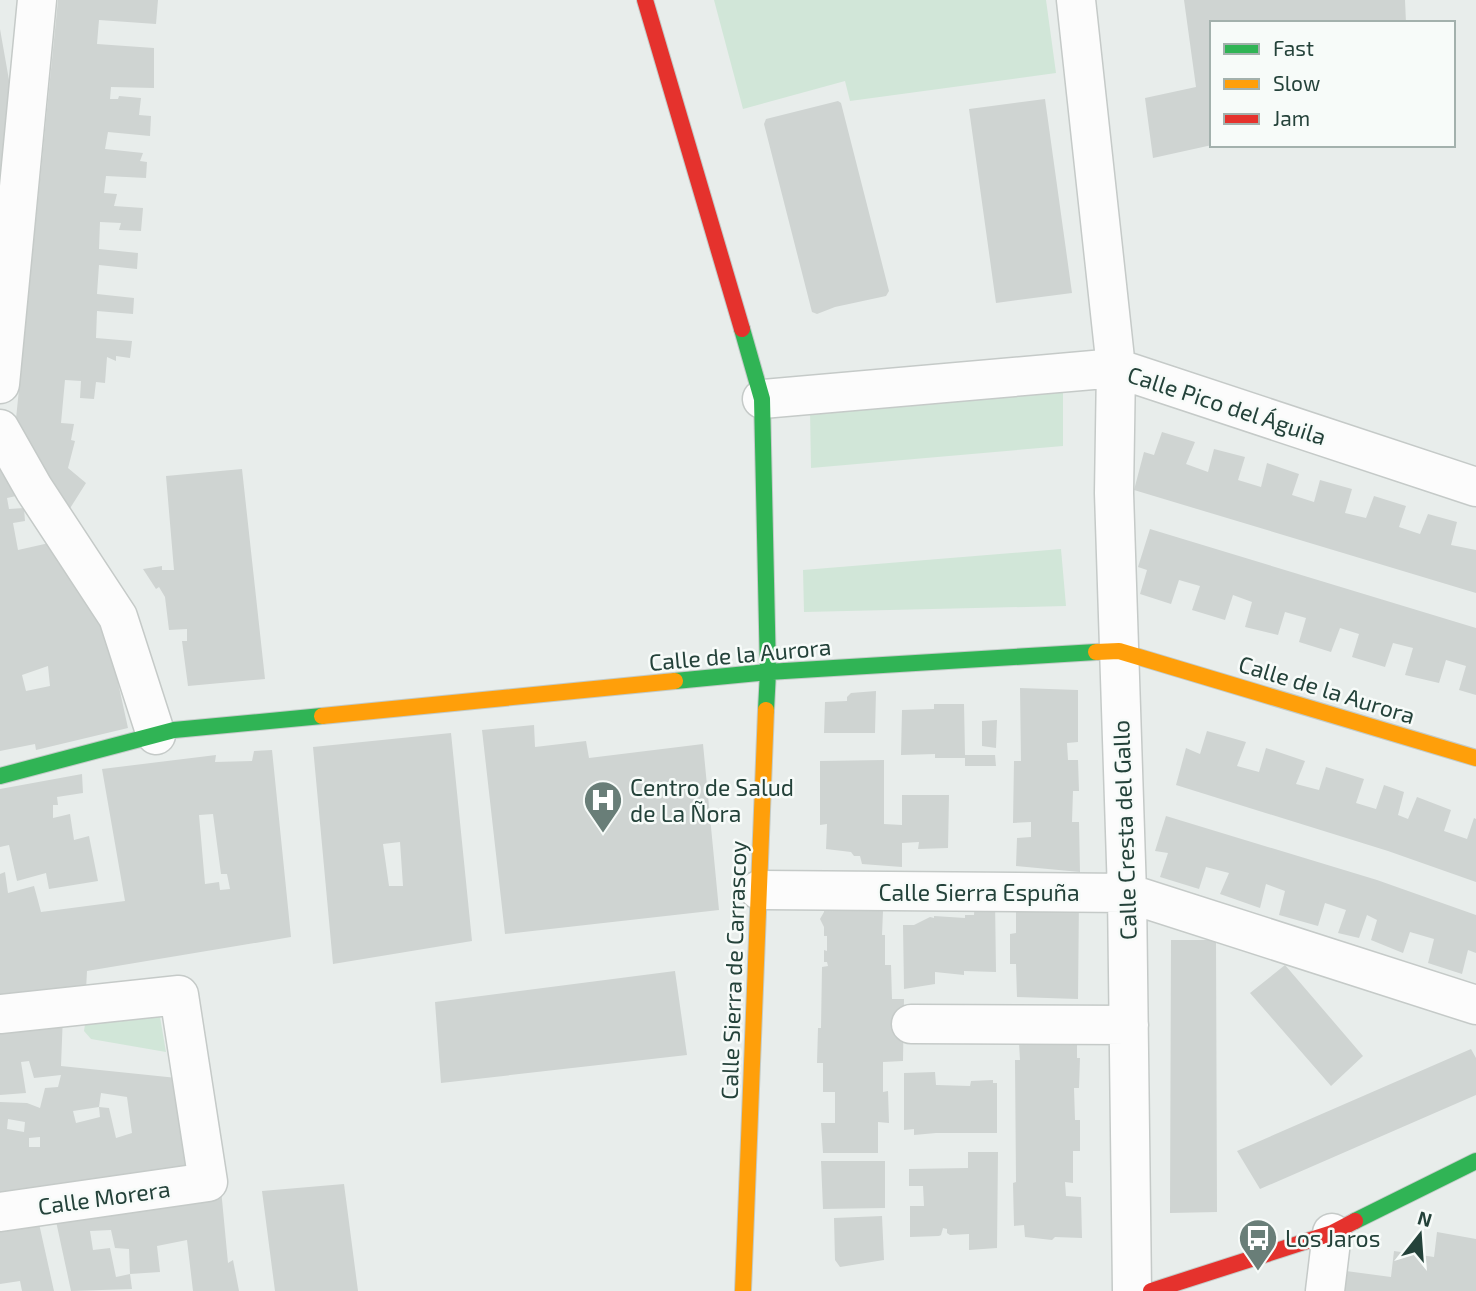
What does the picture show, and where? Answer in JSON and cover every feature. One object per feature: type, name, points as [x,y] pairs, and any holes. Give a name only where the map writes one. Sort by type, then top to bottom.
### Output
[{"type":"street","name":"Calle Sierra de Carrascoy","points":[[645,0],[762,399],[768,673],[743,1291]]},
{"type":"street","name":"Calle Cresta del Gallo","points":[[1076,0],[1116,368],[1114,492],[1127,893],[1132,1291]]},
{"type":"street","points":[[0,384],[35,1]]},
{"type":"street","name":"Calle Pico del Águila","points":[[762,399],[1116,368],[1476,487]]},
{"type":"street","points":[[0,429],[34,489],[118,617],[156,735]]},
{"type":"street","name":"Calle de la Aurora","points":[[0,776],[174,730],[768,673],[1119,651],[1476,758]]},
{"type":"street","name":"Calle Sierra Espuña","points":[[759,890],[1127,893],[1476,1005]]},
{"type":"street","name":"Calle Morera","points":[[0,1014],[179,995],[208,1182],[0,1212]]},
{"type":"street","points":[[911,1024],[1129,1025]]},
{"type":"street","points":[[1151,1291],[1332,1233],[1476,1160]]},
{"type":"street","points":[[1325,1291],[1332,1233]]},
{"type":"green space","points":[[714,0],[1046,0],[1056,73],[850,101],[845,81],[743,109]]},
{"type":"green space","points":[[1063,389],[1063,446],[811,468],[810,410]]},
{"type":"green space","points":[[1061,549],[1066,606],[804,612],[803,570]]},
{"type":"green space","points":[[159,1011],[166,1052],[91,1039],[84,1031],[86,1018]]},
{"type":"building","points":[[58,0],[158,0],[156,24],[99,20],[97,44],[154,48],[154,88],[111,87],[110,99],[118,99],[119,96],[141,98],[139,115],[151,116],[150,136],[108,132],[105,149],[143,153],[140,161],[147,162],[146,178],[106,176],[104,193],[117,194],[114,206],[143,208],[141,231],[119,230],[121,223],[100,222],[99,249],[138,253],[137,269],[99,265],[97,294],[134,298],[133,314],[97,311],[96,338],[132,341],[130,358],[116,356],[116,361],[107,357],[105,383],[96,382],[94,399],[80,398],[81,381],[65,380],[61,423],[74,424],[71,440],[75,441],[68,468],[86,483],[62,521],[16,419]]},
{"type":"building","points":[[1184,0],[1405,0],[1406,21],[1210,21],[1210,145],[1153,158],[1145,98],[1196,87]]},
{"type":"building","points":[[0,29],[12,97],[0,256]]},
{"type":"building","points":[[1045,99],[1072,293],[996,303],[969,109]]},
{"type":"building","points":[[838,101],[841,103],[889,291],[886,296],[835,307],[817,314],[812,312],[764,124],[766,119]]},
{"type":"building","points":[[1162,432],[1195,442],[1186,464],[1208,472],[1214,449],[1245,457],[1238,480],[1261,487],[1267,463],[1299,474],[1292,495],[1314,502],[1320,480],[1352,489],[1345,513],[1366,518],[1374,496],[1406,506],[1399,527],[1420,534],[1428,514],[1457,522],[1451,545],[1476,550],[1476,593],[1134,490],[1144,452],[1154,455]]},
{"type":"building","points":[[0,442],[30,493],[7,498],[9,509],[24,508],[25,521],[13,523],[18,550],[58,541],[108,637],[128,728],[36,750],[35,744],[0,751]],"holes":[[[48,666],[50,686],[26,691],[22,675]]]},
{"type":"building","points":[[242,469],[265,679],[188,686],[182,641],[187,641],[187,629],[169,630],[165,597],[159,587],[156,589],[143,569],[162,566],[162,570],[174,570],[166,476]]},
{"type":"building","points":[[1150,529],[1476,628],[1476,695],[1459,690],[1466,666],[1446,660],[1439,683],[1405,675],[1413,648],[1393,643],[1385,667],[1352,657],[1359,634],[1340,628],[1331,652],[1299,642],[1306,618],[1285,612],[1278,635],[1245,627],[1252,602],[1233,595],[1225,620],[1192,610],[1200,586],[1179,580],[1171,604],[1140,594],[1147,570],[1138,567]]},
{"type":"building","points":[[1020,688],[1078,690],[1078,742],[1067,743],[1068,760],[1078,760],[1079,791],[1073,791],[1072,822],[1079,822],[1080,872],[1016,866],[1017,838],[1031,837],[1031,822],[1013,823],[1014,761],[1021,761]]},
{"type":"building","points":[[876,691],[875,733],[824,733],[825,702],[847,701],[851,693]]},
{"type":"building","points":[[934,704],[964,704],[965,755],[995,755],[996,766],[965,766],[965,758],[935,758],[935,754],[901,755],[902,710],[934,709]]},
{"type":"building","points":[[997,720],[996,748],[982,746],[982,721]]},
{"type":"building","name":"Centro de Salud de La Ñora","points":[[534,725],[535,747],[586,741],[589,758],[703,744],[719,910],[505,934],[482,730]]},
{"type":"building","points":[[1207,731],[1246,742],[1237,766],[1259,772],[1266,748],[1305,761],[1296,784],[1319,790],[1326,767],[1364,779],[1356,803],[1376,809],[1384,785],[1404,792],[1398,815],[1408,819],[1417,797],[1451,810],[1444,831],[1467,839],[1474,818],[1476,819],[1476,882],[1388,851],[1176,785],[1186,748],[1200,754]]},
{"type":"building","points":[[451,733],[472,941],[333,964],[313,747]],"holes":[[[400,842],[403,886],[389,886],[383,844]]]},
{"type":"building","points":[[272,750],[291,937],[87,971],[86,990],[0,1001],[0,874],[5,872],[8,893],[34,886],[41,912],[125,901],[102,769],[216,755],[215,762],[252,761],[254,751]],"holes":[[[213,814],[221,874],[227,874],[230,889],[220,890],[219,882],[205,884],[199,815]]]},
{"type":"building","points":[[884,760],[884,824],[902,825],[902,795],[949,795],[948,848],[918,849],[919,842],[902,843],[902,867],[862,864],[860,856],[854,856],[851,852],[826,849],[827,824],[820,825],[820,761]]},
{"type":"building","points":[[82,774],[83,793],[57,797],[58,805],[53,805],[53,818],[70,814],[74,840],[89,836],[98,881],[49,889],[46,873],[17,881],[9,845],[0,847],[0,789]]},
{"type":"building","points":[[1166,816],[1377,880],[1476,915],[1476,953],[1468,950],[1462,974],[1428,963],[1434,939],[1410,932],[1403,953],[1371,940],[1377,920],[1367,915],[1359,938],[1338,933],[1346,910],[1325,903],[1318,926],[1279,915],[1285,891],[1266,884],[1260,908],[1220,894],[1229,873],[1206,867],[1199,889],[1160,877],[1168,853],[1155,851]]},
{"type":"building","points":[[1016,895],[1079,898],[1078,999],[1017,997],[1016,964],[1010,964],[1010,934],[1016,933]]},
{"type":"building","points":[[887,898],[888,911],[883,911],[882,935],[885,935],[885,965],[891,965],[892,999],[904,999],[903,1061],[883,1062],[883,1092],[888,1091],[889,1123],[878,1122],[878,1153],[823,1153],[821,1123],[835,1123],[835,1092],[823,1092],[823,1063],[817,1063],[818,1028],[821,1028],[822,967],[828,966],[827,962],[824,962],[827,936],[824,936],[820,919],[824,912],[824,902]]},
{"type":"building","points":[[975,898],[995,899],[996,972],[964,971],[964,975],[935,972],[935,984],[904,989],[903,925],[914,925],[934,916],[965,918],[965,915],[974,915]]},
{"type":"building","points":[[1171,940],[1216,940],[1217,1212],[1170,1213]]},
{"type":"building","points":[[1285,965],[1363,1056],[1331,1086],[1250,993]]},
{"type":"building","points":[[675,971],[687,1055],[441,1083],[435,1002]]},
{"type":"building","points":[[63,1015],[61,1066],[177,1078],[192,1178],[0,1200],[0,1102],[27,1103],[40,1108],[45,1088],[58,1087],[61,1075],[34,1078],[29,1061],[21,1062],[26,1093],[0,1095],[0,1022]],"holes":[[[101,1093],[127,1097],[132,1133],[116,1138],[109,1108],[99,1107]],[[99,1107],[100,1117],[76,1123],[73,1111]],[[8,1119],[25,1122],[24,1132],[7,1129]],[[40,1137],[40,1147],[29,1147],[29,1138]]]},
{"type":"building","points":[[1077,1037],[1077,1058],[1080,1058],[1079,1088],[1074,1088],[1075,1120],[1080,1120],[1080,1151],[1073,1151],[1073,1183],[1065,1182],[1066,1196],[1081,1197],[1082,1238],[1055,1237],[1052,1240],[1025,1237],[1024,1225],[1014,1226],[1015,1060],[1020,1060],[1019,1043]]},
{"type":"building","points":[[1471,1049],[1476,1058],[1476,1095],[1260,1189],[1237,1151]]},
{"type":"building","points":[[935,1072],[936,1085],[970,1086],[971,1081],[993,1080],[993,1083],[997,1083],[997,1133],[914,1135],[914,1129],[904,1130],[904,1073]]},
{"type":"building","points":[[968,1152],[998,1152],[997,1248],[969,1250],[969,1234],[950,1235],[947,1229],[943,1228],[939,1236],[910,1237],[910,1206],[924,1206],[923,1186],[909,1186],[909,1169],[968,1168]]},
{"type":"building","points":[[821,1161],[885,1161],[885,1208],[823,1209]]},
{"type":"building","points":[[344,1184],[358,1291],[275,1291],[262,1191]]},
{"type":"building","points":[[221,1189],[228,1263],[233,1260],[239,1291],[193,1291],[187,1240],[157,1246],[160,1272],[130,1274],[132,1289],[71,1291],[54,1212]],"holes":[[[111,1230],[115,1248],[129,1249],[130,1274],[116,1277],[110,1248],[93,1250],[90,1231]]]},
{"type":"building","points":[[882,1216],[884,1260],[840,1267],[835,1260],[834,1218]]},
{"type":"building","points":[[38,1219],[54,1291],[22,1291],[20,1281],[0,1284],[0,1225]]},
{"type":"building","points":[[1437,1232],[1476,1239],[1476,1291],[1343,1291],[1346,1271],[1391,1277],[1394,1251],[1434,1257]]},
{"type":"traffic: fast","points":[[742,329],[762,399],[768,672],[766,710]]},
{"type":"traffic: fast","points":[[675,681],[768,672],[1096,652]]},
{"type":"traffic: fast","points":[[0,776],[174,730],[322,716]]},
{"type":"traffic: fast","points":[[1355,1221],[1476,1161]]},
{"type":"traffic: slow","points":[[1096,652],[1119,651],[1476,758]]},
{"type":"traffic: slow","points":[[322,716],[675,681]]},
{"type":"traffic: slow","points":[[743,1291],[766,710]]},
{"type":"traffic: jam","points":[[645,0],[742,329]]},
{"type":"traffic: jam","points":[[1151,1291],[1332,1233],[1355,1221]]},
{"type":"place","name":"Centro de Salud de La Ñora","points":[[603,834]]},
{"type":"place","name":"Los Jaros","points":[[1258,1272]]}]
